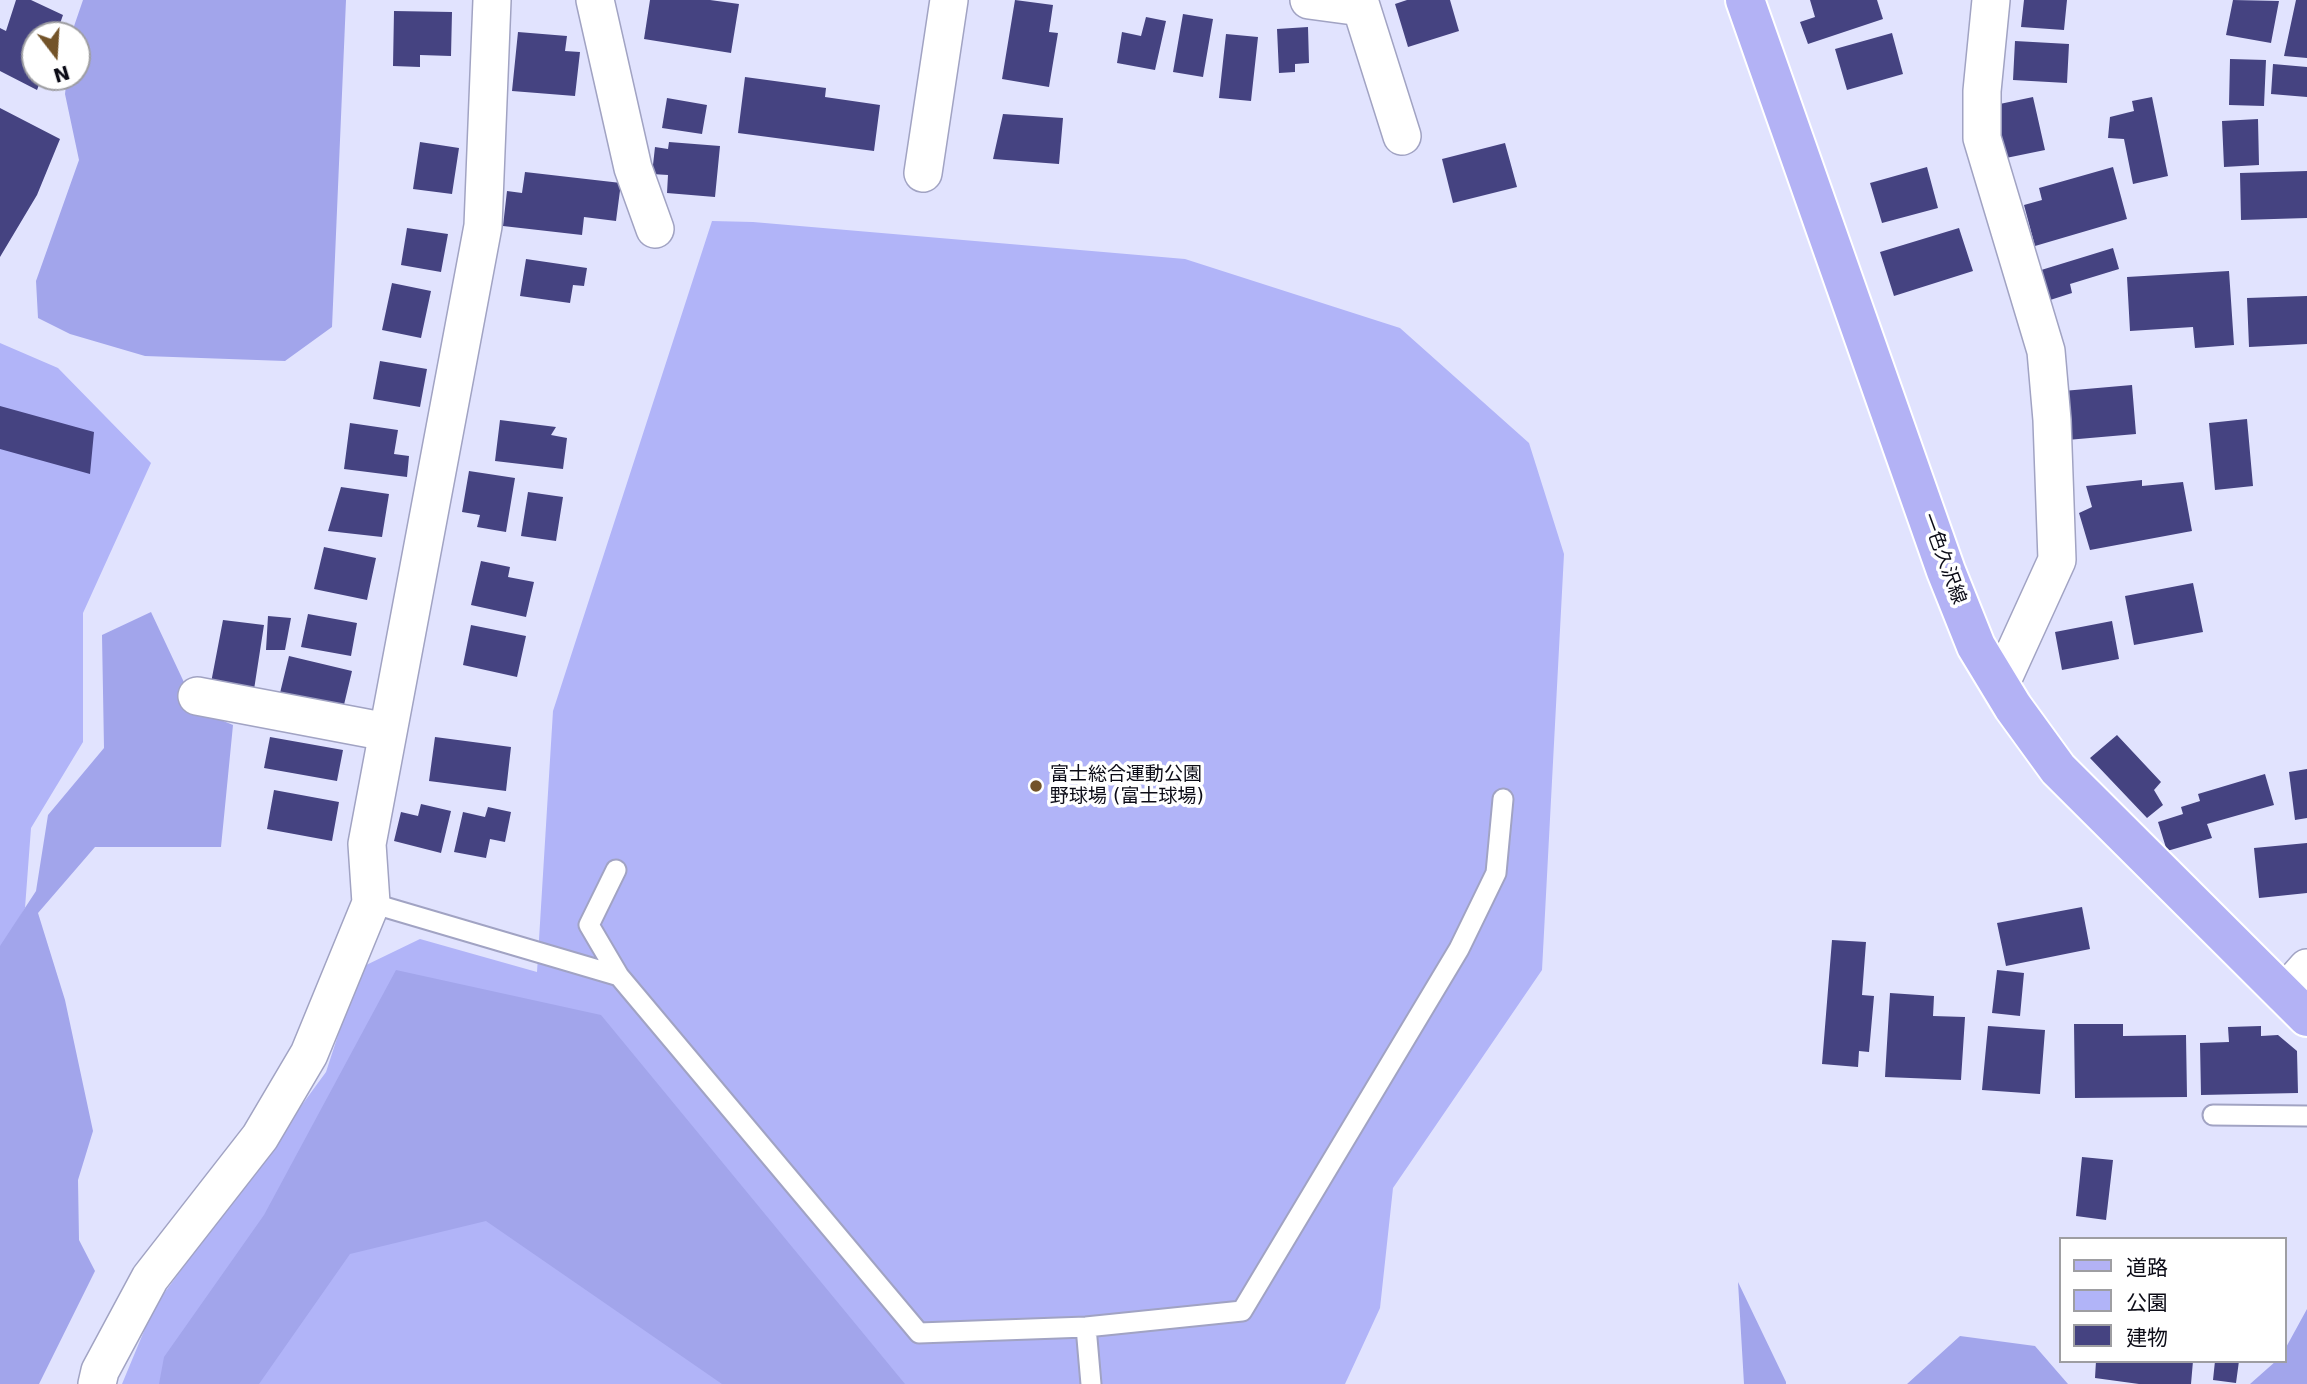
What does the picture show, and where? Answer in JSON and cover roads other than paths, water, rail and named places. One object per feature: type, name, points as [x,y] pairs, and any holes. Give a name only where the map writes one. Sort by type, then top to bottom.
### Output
[{"type":"main road","name":"一色久沢線","points":[[1745,0],[1946,570],[1976,646],[2058,769],[2299,993]]},
{"type":"street","points":[[97,1384],[100,1371],[150,1278],[260,1137],[309,1054],[371,903],[366,844],[483,226],[492,0]]},
{"type":"street","points":[[595,0],[633,168],[655,229]]},
{"type":"street","points":[[923,173],[949,0]]},
{"type":"street","points":[[1309,0],[1360,3],[1402,136]]},
{"type":"street","points":[[1992,0],[1982,91],[1982,138],[2046,351],[2052,420],[2057,560],[2000,685]]},
{"type":"street","points":[[197,696],[387,732]]},
{"type":"lane","points":[[616,870],[589,925],[619,976],[919,1333],[1086,1327],[1241,1311],[1459,949],[1496,873],[1503,799]]},
{"type":"lane","points":[[371,903],[619,976]]},
{"type":"lane","points":[[2213,1115],[2307,1116]]},
{"type":"lane","points":[[1086,1327],[1091,1384]]},
{"type":"place","name":"富士総合運動公園 野球場 (富士球場)","points":[[1036,786]]}]
